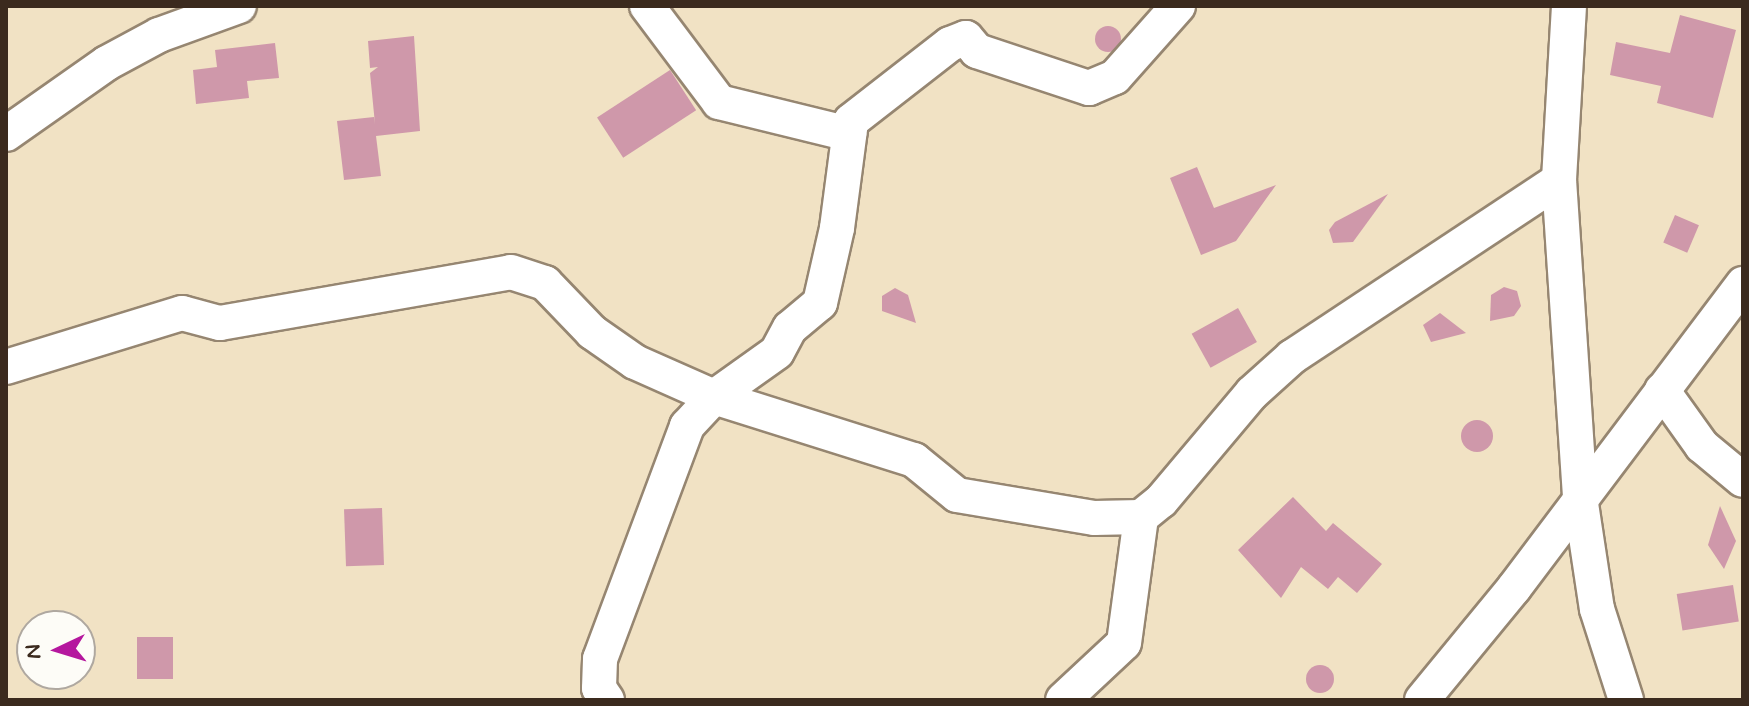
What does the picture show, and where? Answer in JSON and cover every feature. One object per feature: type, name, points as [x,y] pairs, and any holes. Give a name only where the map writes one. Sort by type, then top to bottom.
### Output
[{"type":"street","points":[[6,134],[107,63],[159,35],[239,6]]},
{"type":"street","points":[[647,6],[719,102],[849,134]]},
{"type":"street","points":[[607,700],[599,688],[600,659],[687,426],[714,397],[777,352],[790,328],[820,303],[851,121],[950,44],[966,38],[977,51],[1089,88],[1115,77],[1178,6]]},
{"type":"street","points":[[1569,6],[1559,180],[1580,497],[1597,609],[1626,700]]},
{"type":"street","points":[[6,367],[182,313],[220,323],[511,272],[545,283],[592,332],[635,362],[714,397],[914,460],[957,495],[1094,518],[1141,517],[1161,501],[1252,393],[1292,357],[1559,180]]},
{"type":"street","points":[[1422,700],[1743,284]]},
{"type":"street","points":[[1662,390],[1702,446],[1743,480]]},
{"type":"street","points":[[1063,700],[1124,643],[1141,517]]},
{"type":"building","points":[[1680,15],[1736,30],[1713,118],[1657,103],[1661,86],[1610,75],[1616,42],[1670,53]]},
{"type":"building","points":[[1108,26],[1117,30],[1121,39],[1117,48],[1108,52],[1099,48],[1095,39],[1099,30]]},
{"type":"building","points":[[414,36],[420,131],[376,136],[381,176],[344,180],[337,121],[374,117],[375,124],[370,73],[378,67],[370,68],[368,41]]},
{"type":"building","points":[[275,43],[279,78],[247,81],[249,98],[196,104],[193,70],[217,67],[215,50]]},
{"type":"building","points":[[670,70],[696,110],[623,158],[597,117]]},
{"type":"building","points":[[1197,167],[1214,208],[1276,185],[1236,241],[1201,255],[1170,178]]},
{"type":"building","points":[[1388,194],[1353,242],[1333,243],[1329,230],[1335,222]]},
{"type":"building","points":[[1675,215],[1699,225],[1687,253],[1663,243]]},
{"type":"building","points":[[1504,287],[1517,291],[1521,306],[1514,316],[1490,321],[1491,295]]},
{"type":"building","points":[[895,288],[908,295],[916,323],[882,311],[882,296]]},
{"type":"building","points":[[1238,308],[1257,342],[1211,368],[1192,334]]},
{"type":"building","points":[[1440,313],[1466,333],[1431,342],[1423,325]]},
{"type":"building","points":[[1477,420],[1488,425],[1493,436],[1488,447],[1477,452],[1466,447],[1461,436],[1466,425]]},
{"type":"building","points":[[1293,497],[1326,531],[1333,523],[1382,564],[1357,593],[1338,577],[1328,589],[1301,567],[1281,598],[1238,550]]},
{"type":"building","points":[[1720,506],[1736,541],[1724,569],[1708,545]]},
{"type":"building","points":[[382,508],[384,565],[346,566],[344,509]]},
{"type":"building","points":[[1733,585],[1739,622],[1682,630],[1677,594]]},
{"type":"building","points":[[137,637],[173,637],[173,679],[137,679]]},
{"type":"building","points":[[1320,665],[1330,669],[1334,679],[1330,689],[1320,693],[1310,689],[1306,679],[1310,669]]}]
